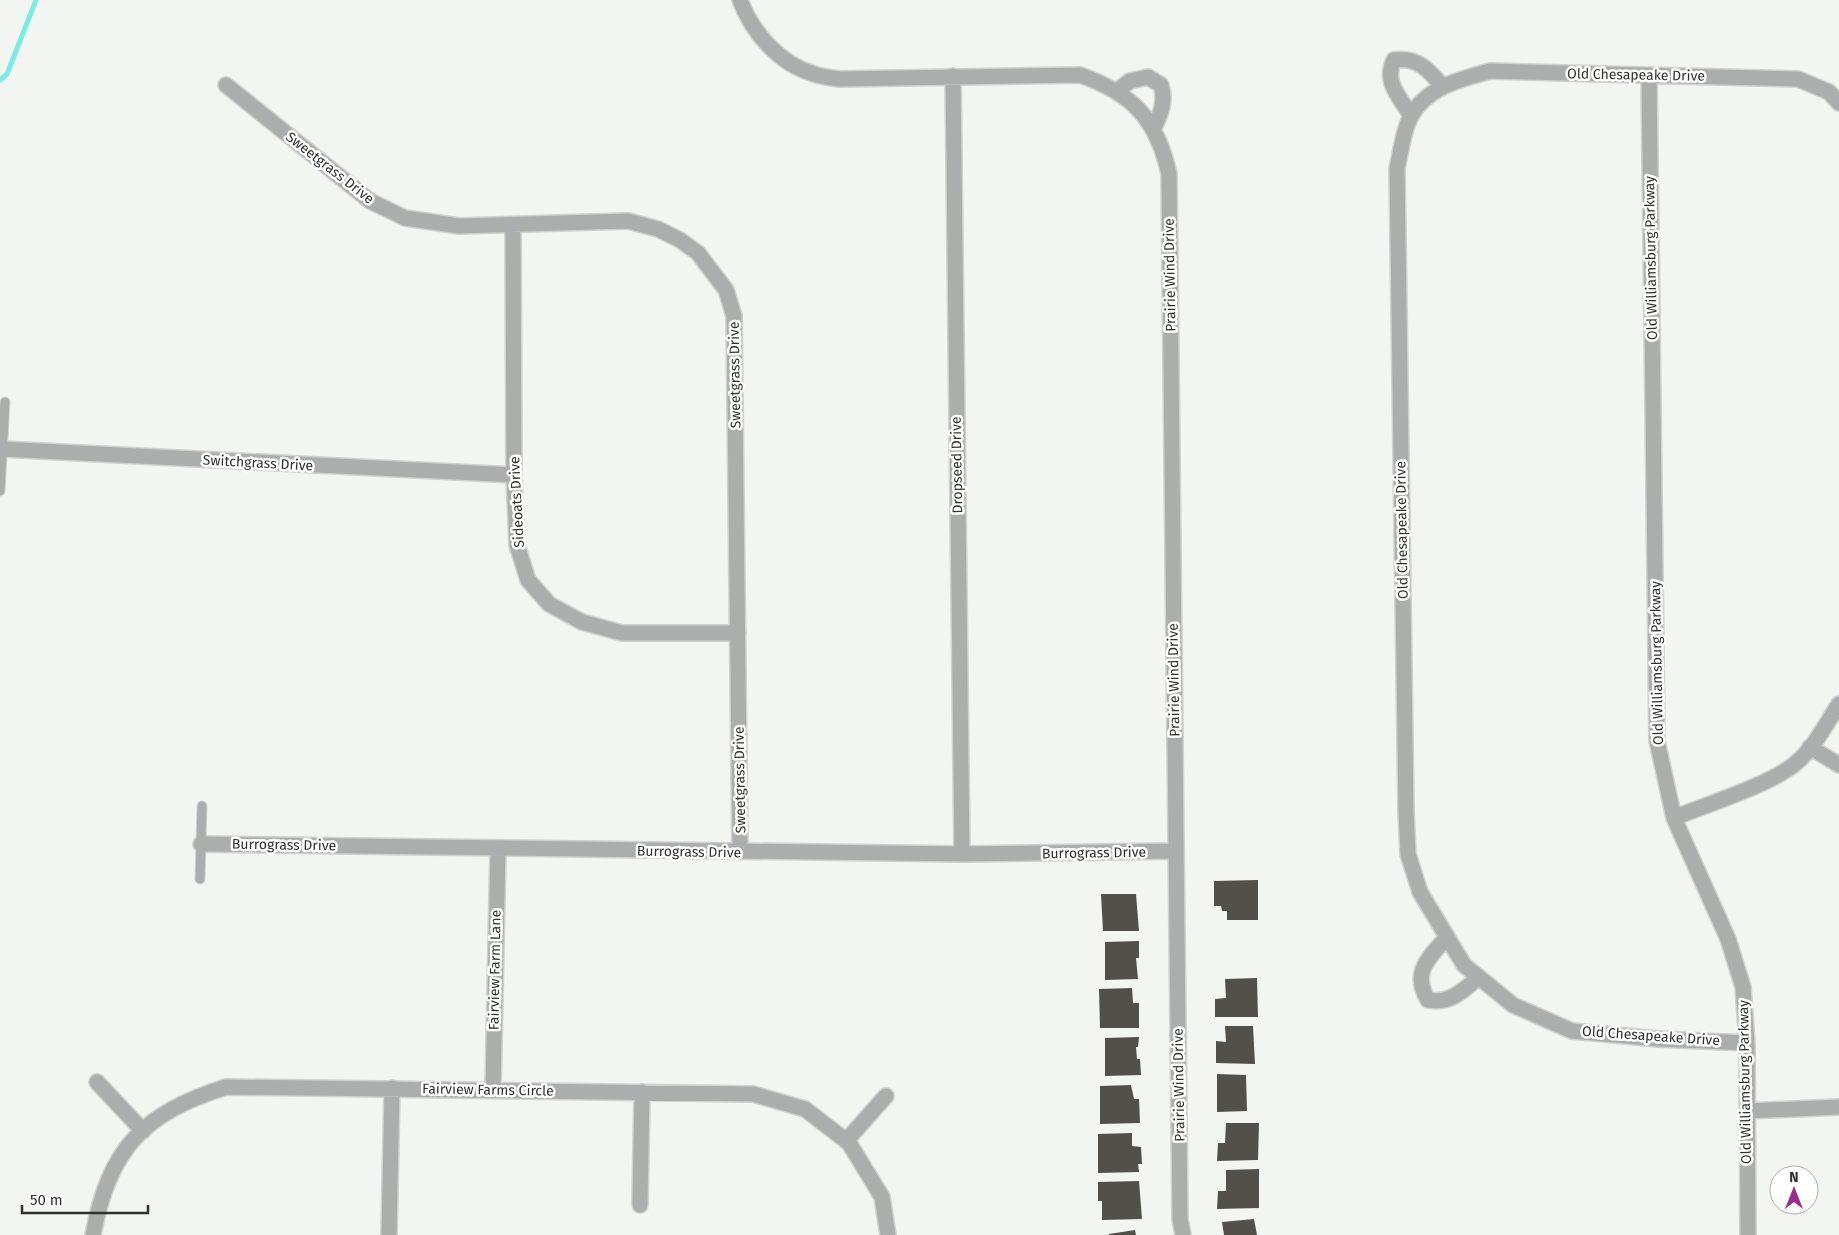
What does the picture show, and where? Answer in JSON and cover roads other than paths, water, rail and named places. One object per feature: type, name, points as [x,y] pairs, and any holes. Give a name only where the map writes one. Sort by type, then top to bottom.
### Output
[{"type":"street","name":"Prairie Wind Drive","points":[[740,0],[746,16],[763,41],[790,63],[813,74],[840,79],[1080,75],[1105,84],[1136,106],[1154,128],[1164,153],[1169,174],[1180,1219],[1183,1235]]},
{"type":"street","points":[[1411,116],[1392,89],[1390,70],[1394,60],[1408,58],[1421,65],[1443,87]]},
{"type":"street","name":"Old Chesapeake Drive","points":[[1747,1043],[1572,1031],[1513,1004],[1464,965],[1420,892],[1408,854],[1406,812],[1397,168],[1411,116],[1430,94],[1443,87],[1490,71],[1798,79],[1836,93]]},
{"type":"street","name":"Old Williamsburg Parkway","points":[[1649,75],[1657,741],[1674,818],[1728,938],[1743,987],[1747,1043],[1748,1235]]},
{"type":"street","name":"Dropseed Drive","points":[[953,76],[962,854]]},
{"type":"street","points":[[1117,91],[1130,81],[1148,77],[1161,85],[1165,96],[1162,110],[1154,128]]},
{"type":"street","name":"Sweetgrass Drive","points":[[226,85],[370,201],[405,218],[442,225],[513,226],[628,221],[658,229],[680,240],[698,253],[726,290],[734,316],[740,852]]},
{"type":"street","name":"Sideoats Drive","points":[[513,226],[514,475],[517,545],[528,580],[549,604],[582,622],[622,633],[738,633]]},
{"type":"street","name":"Switchgrass Drive","points":[[2,449],[514,475]]},
{"type":"street","points":[[1674,818],[1775,777],[1796,763],[1810,747],[1839,705]]},
{"type":"street","points":[[1810,747],[1839,764]]},
{"type":"street","name":"Burrograss Drive","points":[[202,844],[962,854],[1176,852]]},
{"type":"street","name":"Fairview Farm Lane","points":[[493,1090],[498,849]]},
{"type":"street","points":[[1447,937],[1422,970],[1420,982],[1428,1000],[1440,1002],[1452,999],[1479,977]]},
{"type":"street","points":[[97,1082],[143,1131]]},
{"type":"street","name":"Fairview Farms Circle","points":[[93,1235],[103,1190],[124,1150],[154,1119],[193,1098],[226,1087],[753,1094],[805,1109],[846,1141],[882,1197],[888,1235]]},
{"type":"street","points":[[389,1235],[392,1088]]},
{"type":"street","points":[[640,1205],[642,1092]]},
{"type":"street","points":[[846,1141],[886,1096]]},
{"type":"street","points":[[1747,1111],[1839,1107]]},
{"type":"lane","points":[[0,491],[6,402]]},
{"type":"lane","points":[[200,879],[202,806]]},
{"type":"waterway","points":[[0,80],[7,74],[36,0]]}]
